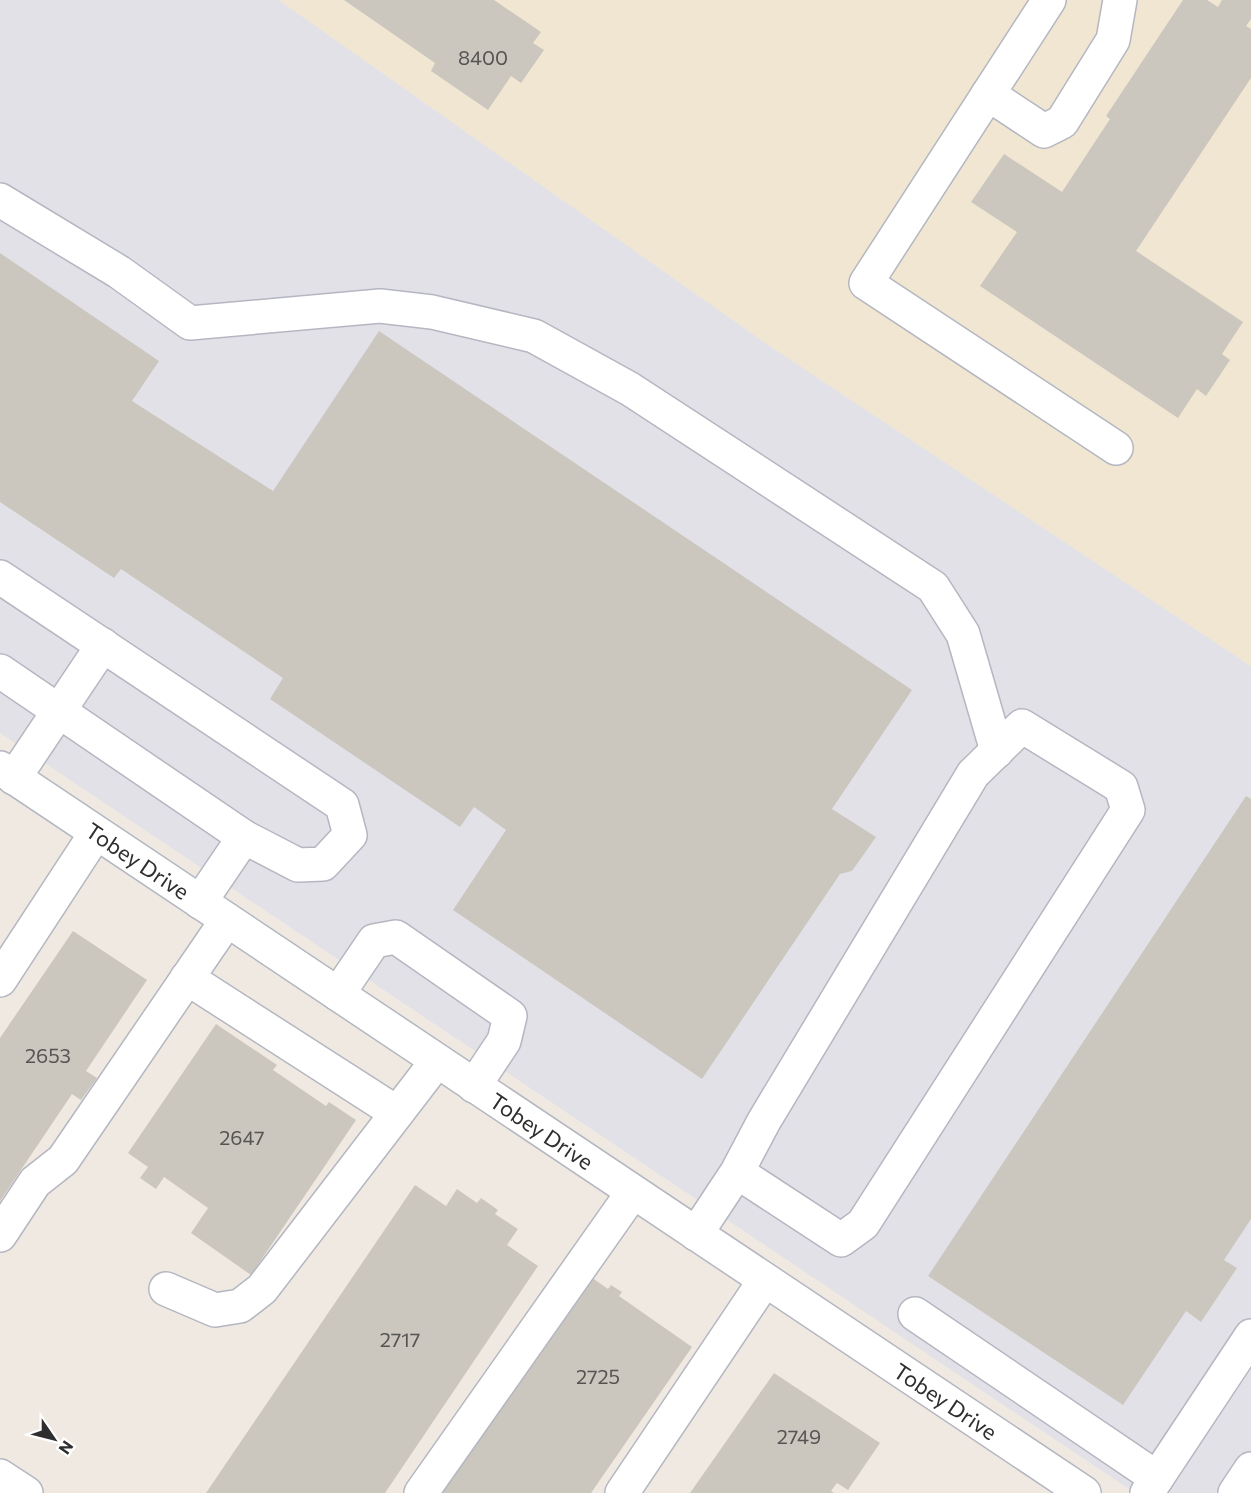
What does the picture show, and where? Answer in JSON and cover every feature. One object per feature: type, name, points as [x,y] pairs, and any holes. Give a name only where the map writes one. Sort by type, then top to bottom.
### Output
[{"type":"street","points":[[1049,0],[866,283],[1116,448]]},
{"type":"street","points":[[988,94],[1044,131],[1062,122],[1113,40],[1120,0]]},
{"type":"street","points":[[0,200],[119,272],[190,323],[380,306],[432,312],[534,336],[630,389],[933,587],[963,634],[997,751]]},
{"type":"street","points":[[0,577],[342,805],[350,835],[323,864],[298,865],[244,837],[0,670]]},
{"type":"street","points":[[7,773],[59,709],[103,645]]},
{"type":"street","points":[[696,1234],[737,1172],[764,1122],[973,774],[1022,726],[1121,787],[1128,810],[863,1224],[841,1240],[737,1172]]},
{"type":"street","name":"Tobey Drive","points":[[7,773],[1084,1493]]},
{"type":"street","points":[[0,980],[96,833]]},
{"type":"street","points":[[200,902],[244,837]]},
{"type":"street","points":[[0,1235],[35,1182],[63,1160],[227,920]]},
{"type":"street","points":[[339,994],[374,941],[396,937],[510,1016],[504,1041],[474,1086]]},
{"type":"street","points":[[188,978],[397,1113]]},
{"type":"street","points":[[166,1289],[215,1310],[240,1306],[262,1289],[437,1061]]},
{"type":"street","points":[[421,1493],[633,1192]]},
{"type":"street","points":[[622,1493],[765,1280]]},
{"type":"street","points":[[915,1314],[1152,1485],[1251,1336]]},
{"type":"street","points":[[1235,1493],[1251,1469]]},
{"type":"street","points":[[0,1476],[26,1493]]},
{"type":"shaded area","points":[[0,0],[279,0],[764,342],[1251,666],[1251,1493],[1135,1493],[0,733]]},
{"type":"shaded area","points":[[279,0],[1251,0],[1251,666],[764,342]]},
{"type":"building","points":[[344,0],[494,0],[541,32],[533,43],[544,50],[521,83],[511,76],[488,110],[431,71],[435,63]]},
{"type":"building","points":[[1183,0],[1207,0],[1218,7],[1222,0],[1251,0],[1251,19],[1246,26],[1251,29],[1251,78],[1136,251],[1243,322],[1222,354],[1230,360],[1206,396],[1197,389],[1178,418],[980,286],[1017,232],[971,202],[1004,154],[1062,192],[1110,119],[1106,116]]},
{"type":"building","points":[[0,253],[159,361],[132,401],[273,491],[379,331],[912,690],[832,809],[876,837],[852,871],[840,874],[702,1079],[453,910],[506,830],[474,807],[460,827],[270,699],[283,678],[121,569],[114,578],[0,502]]},
{"type":"building","points":[[1246,796],[1251,799],[1251,1219],[1224,1260],[1237,1268],[1201,1322],[1186,1311],[1123,1405],[928,1276]]},
{"type":"building","points":[[73,931],[147,980],[86,1071],[97,1078],[81,1100],[72,1094],[0,1201],[0,1038]]},
{"type":"building","points":[[216,1024],[277,1065],[273,1070],[326,1106],[329,1102],[356,1120],[251,1275],[191,1233],[208,1208],[164,1177],[156,1189],[140,1178],[148,1167],[128,1153]]},
{"type":"building","points":[[415,1185],[446,1206],[457,1189],[477,1203],[481,1198],[498,1210],[495,1214],[518,1229],[507,1245],[538,1266],[385,1493],[206,1493]]},
{"type":"building","points":[[591,1277],[608,1289],[611,1285],[622,1292],[619,1296],[692,1347],[591,1493],[441,1493]]},
{"type":"building","points":[[774,1373],[880,1443],[848,1490],[837,1483],[831,1491],[834,1493],[690,1493]]}]
